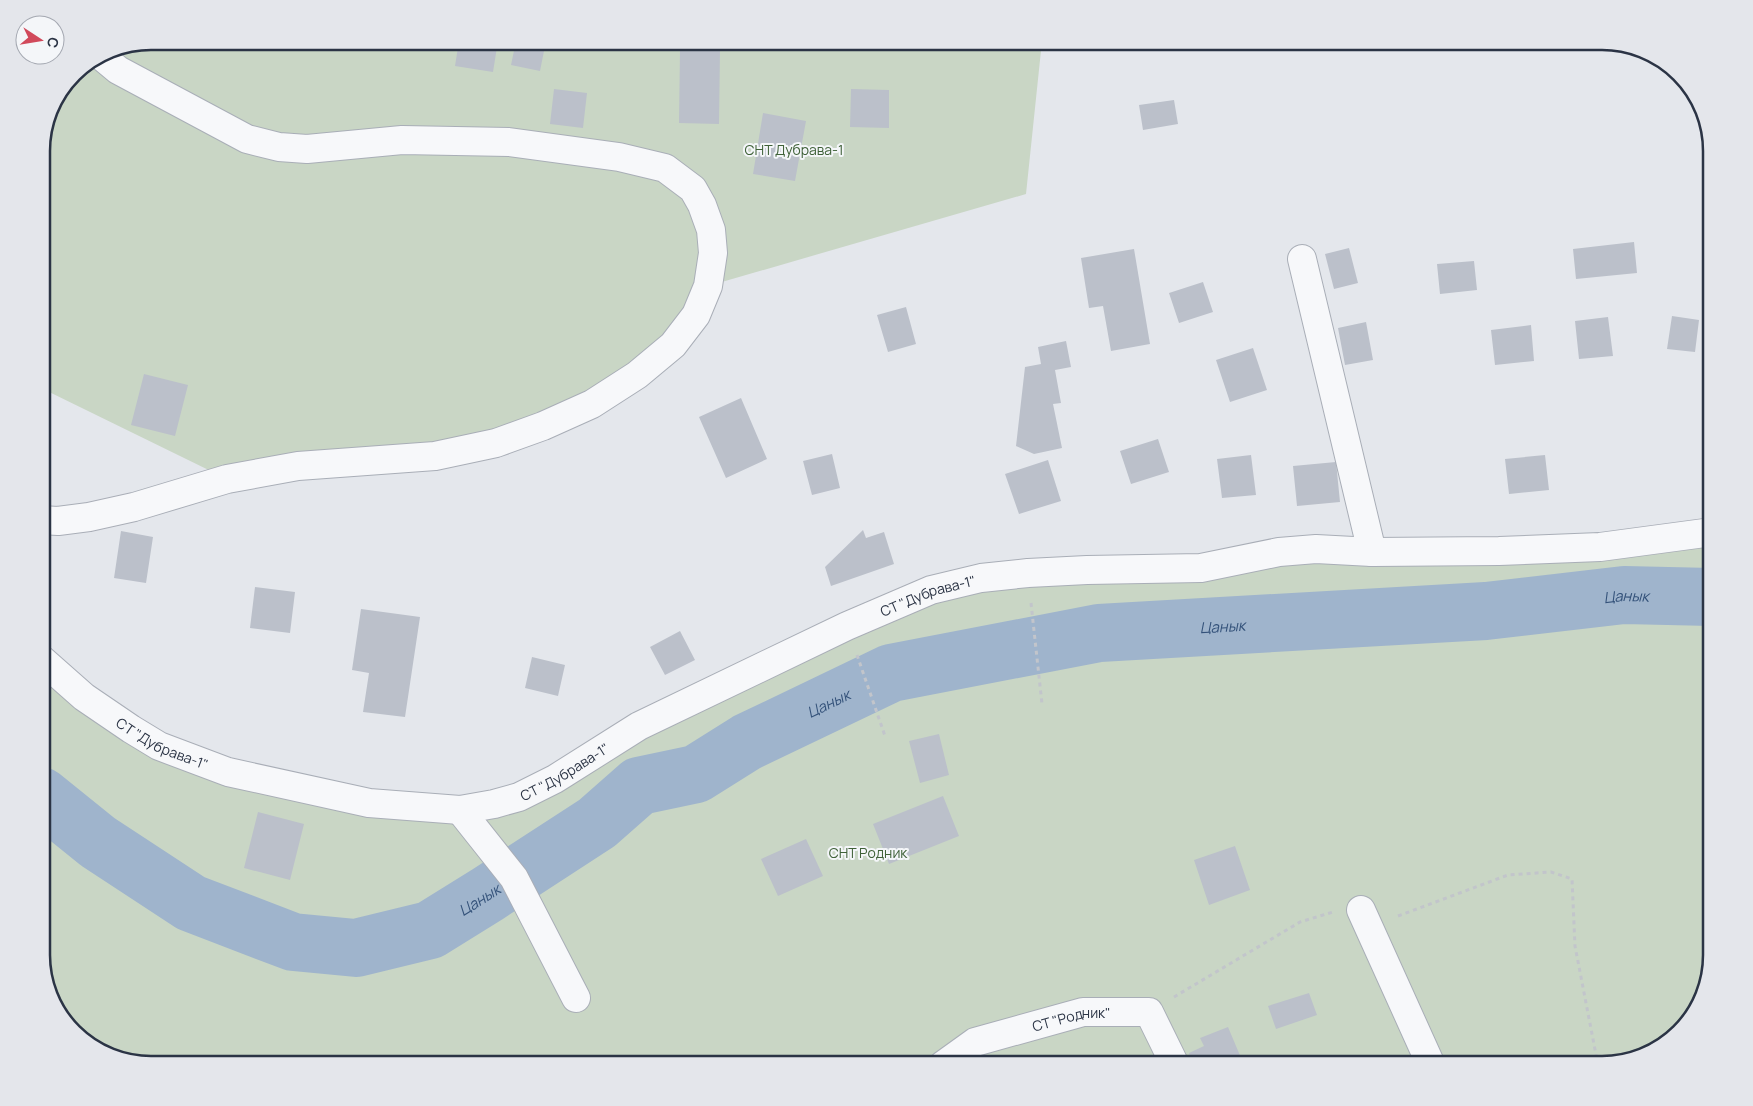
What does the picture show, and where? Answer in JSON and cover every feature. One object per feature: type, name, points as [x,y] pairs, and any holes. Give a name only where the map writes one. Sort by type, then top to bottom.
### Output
[{"type":"street","points":[[50,520],[89,518],[134,507],[227,479],[298,466],[435,456],[496,443],[543,426],[592,404],[637,375],[673,345],[696,315],[708,286],[713,253],[711,230],[702,205],[693,189],[666,168],[619,157],[509,142],[402,140],[307,149],[279,147],[247,139],[118,70],[106,60]]},
{"type":"street","points":[[1302,259],[1372,552]]},
{"type":"street","name":"СТ \"Дубрава-1\"","points":[[50,666],[84,697],[159,746],[228,772],[369,803],[460,810],[519,797],[555,779],[639,726],[847,626],[931,590],[981,578],[1087,570],[1201,568],[1279,552],[1316,549],[1372,552],[1498,551],[1600,547],[1703,533]]},
{"type":"street","points":[[460,810],[514,878],[576,998]]},
{"type":"street","points":[[1361,910],[1427,1056]]},
{"type":"street","name":"СТ \"Родник\"","points":[[956,1056],[975,1042],[1083,1012],[1149,1012]]},
{"type":"street","points":[[1149,1012],[1171,1056]]},
{"type":"path","points":[[1028,573],[1042,704]]},
{"type":"path","points":[[847,626],[886,736]]},
{"type":"path","points":[[1149,1012],[1300,922],[1348,908],[1399,916],[1508,875],[1551,872],[1572,879],[1575,946],[1596,1056]]},
{"type":"green space","name":"СНТ Дубрава-1","points":[[144,50],[1041,50],[1026,194],[708,286],[673,345],[543,426],[227,479],[50,392],[50,144],[53,125],[63,100],[84,75],[100,63],[118,55]]},
{"type":"green space","name":"СНТ Родник","points":[[1703,533],[1703,955],[1700,981],[1693,1000],[1678,1022],[1669,1031],[1647,1046],[1628,1053],[1602,1056],[151,1056],[125,1053],[100,1043],[75,1022],[63,1006],[55,988],[50,962],[50,666],[159,746],[460,810],[931,590]]},
{"type":"building","points":[[458,50],[497,50],[493,72],[455,66]]},
{"type":"building","points":[[514,50],[544,50],[540,71],[511,65]]},
{"type":"building","points":[[680,50],[720,50],[719,124],[679,123]]},
{"type":"building","points":[[554,89],[587,93],[583,128],[550,124]]},
{"type":"building","points":[[851,89],[889,90],[889,128],[850,127]]},
{"type":"building","points":[[1174,100],[1178,124],[1143,130],[1139,105]]},
{"type":"building","points":[[763,113],[806,121],[795,181],[753,174]]},
{"type":"building","points":[[1634,242],[1637,273],[1576,279],[1573,249]]},
{"type":"building","points":[[1349,248],[1358,283],[1334,289],[1325,254]]},
{"type":"building","points":[[1134,249],[1150,344],[1111,351],[1103,306],[1089,308],[1081,258]]},
{"type":"building","points":[[1474,261],[1477,290],[1440,294],[1437,264]]},
{"type":"building","points":[[1203,282],[1213,312],[1179,323],[1169,293]]},
{"type":"building","points":[[906,307],[916,344],[888,352],[877,315]]},
{"type":"building","points":[[1672,316],[1699,320],[1695,352],[1667,349]]},
{"type":"building","points":[[1608,317],[1613,356],[1579,359],[1575,321]]},
{"type":"building","points":[[1366,322],[1373,360],[1345,365],[1338,328]]},
{"type":"building","points":[[1531,325],[1534,361],[1495,365],[1491,330]]},
{"type":"building","points":[[1066,341],[1071,367],[1055,370],[1061,403],[1053,404],[1062,448],[1034,454],[1016,446],[1025,367],[1041,364],[1038,347]]},
{"type":"building","points":[[1253,348],[1267,390],[1230,402],[1216,360]]},
{"type":"building","points":[[144,374],[188,385],[175,436],[131,425]]},
{"type":"building","points":[[741,398],[767,459],[726,478],[699,417]]},
{"type":"building","points":[[1158,439],[1169,472],[1131,484],[1120,451]]},
{"type":"building","points":[[832,454],[840,488],[812,495],[803,461]]},
{"type":"building","points":[[1251,455],[1256,495],[1222,498],[1217,459]]},
{"type":"building","points":[[1545,455],[1549,490],[1509,494],[1505,459]]},
{"type":"building","points":[[1048,460],[1061,501],[1019,514],[1005,474]]},
{"type":"building","points":[[1336,462],[1340,502],[1297,506],[1293,466]]},
{"type":"building","points":[[863,530],[866,538],[884,532],[894,564],[831,586],[825,567]]},
{"type":"building","points":[[121,531],[153,537],[146,583],[114,578]]},
{"type":"building","points":[[255,587],[295,592],[290,633],[250,628]]},
{"type":"building","points":[[361,609],[420,617],[405,717],[363,712],[369,673],[352,670]]},
{"type":"building","points":[[680,631],[695,660],[665,675],[650,647]]},
{"type":"building","points":[[532,657],[565,665],[558,696],[525,688]]},
{"type":"building","points":[[939,734],[949,775],[920,783],[909,741]]},
{"type":"building","points":[[943,796],[959,836],[889,864],[873,824]]},
{"type":"building","points":[[258,812],[304,824],[290,880],[244,868]]},
{"type":"building","points":[[806,839],[823,876],[778,896],[761,859]]},
{"type":"building","points":[[1235,846],[1250,890],[1209,905],[1194,860]]},
{"type":"building","points":[[1309,993],[1317,1015],[1276,1029],[1268,1006]]},
{"type":"building","points":[[1228,1027],[1240,1056],[1190,1056],[1189,1053],[1204,1046],[1200,1038]]},
{"type":"waterway","name":"Цанык","points":[[50,803],[98,842],[191,903],[293,942],[356,948],[430,930],[597,823],[639,786],[696,774],[747,742],[891,673],[1099,633],[1486,611],[1624,595],[1703,597]]}]
